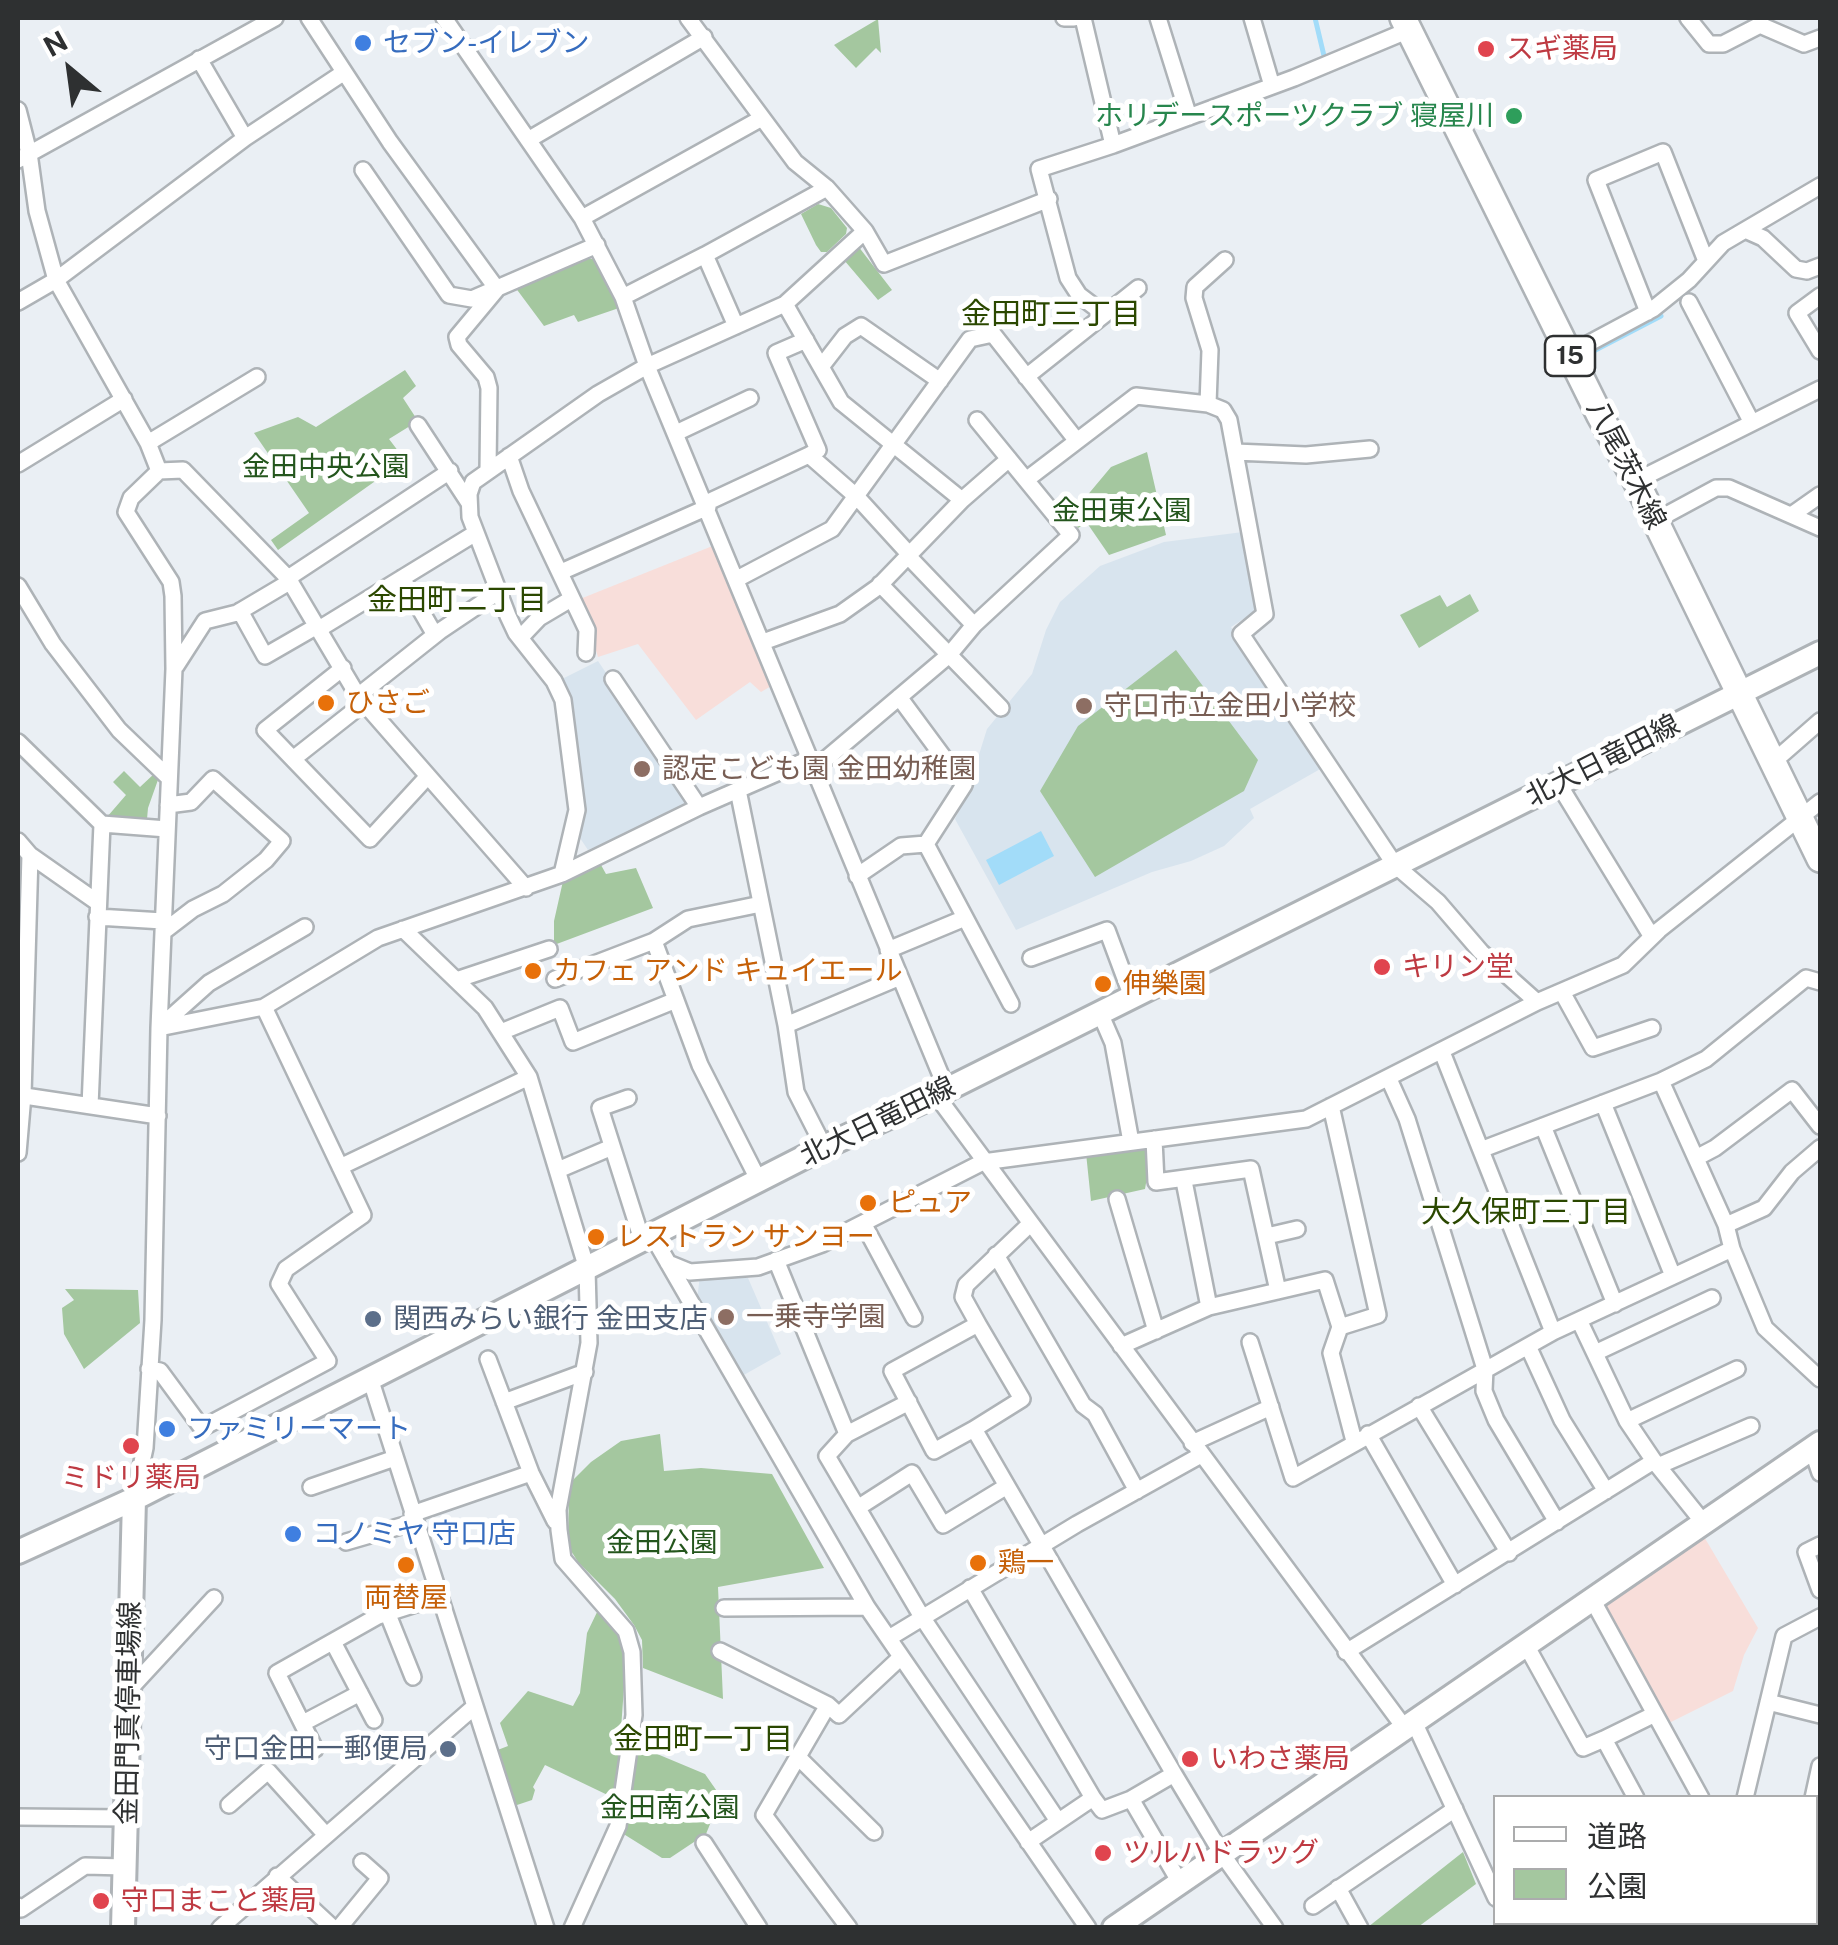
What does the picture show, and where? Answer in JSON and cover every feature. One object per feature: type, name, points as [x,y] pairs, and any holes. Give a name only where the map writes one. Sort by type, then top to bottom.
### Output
[{"type":"main road","name":"八尾茨木線","points":[[1406,24],[1636,482],[1772,764],[1810,811],[1820,859]]},
{"type":"main road","name":"北大日竜田線","points":[[18,1552],[134,1499],[824,1148],[1820,653]]},
{"type":"main road","points":[[1114,1928],[1816,1446]]},
{"type":"main road","name":"金田門真停車場線","points":[[123,1928],[134,1499]]},
{"type":"street","points":[[23,156],[274,18]]},
{"type":"street","points":[[309,18],[343,73],[497,289]]},
{"type":"street","points":[[444,18],[582,218],[624,296],[648,366],[900,977],[942,1092],[983,1162],[1346,1652],[1409,1724],[1455,1808],[1493,1891]]},
{"type":"street","points":[[688,18],[796,162],[827,188],[865,231],[884,264],[1049,200]]},
{"type":"street","points":[[1064,18],[1074,18]]},
{"type":"street","points":[[1083,18],[1113,146]]},
{"type":"street","points":[[1158,18],[1189,117]]},
{"type":"street","points":[[1252,18],[1272,86]]},
{"type":"street","points":[[1688,18],[1709,44],[1722,44],[1760,21],[1804,44],[1820,38]]},
{"type":"street","points":[[1104,314],[1079,294],[1068,278],[1039,169],[1113,146],[1272,86],[1406,24]]},
{"type":"street","points":[[528,140],[704,36]]},
{"type":"street","points":[[199,60],[245,138]]},
{"type":"street","points":[[18,302],[56,280],[245,138],[343,73]]},
{"type":"street","points":[[18,110],[23,156],[56,280],[124,399],[159,471]]},
{"type":"street","points":[[582,218],[762,118]]},
{"type":"street","points":[[1648,312],[1596,180],[1663,152],[1706,261]]},
{"type":"street","points":[[363,170],[449,294],[472,298],[597,245]]},
{"type":"street","points":[[1569,354],[1648,312],[1689,280],[1722,243],[1820,186]]},
{"type":"street","points":[[624,296],[827,188]]},
{"type":"street","points":[[1745,230],[1763,238],[1790,266],[1807,271],[1820,268]]},
{"type":"street","points":[[562,874],[577,810],[563,700],[554,681],[520,638],[474,534],[469,503],[473,482],[579,405],[648,366],[786,304],[865,231]]},
{"type":"street","points":[[705,256],[736,326]]},
{"type":"street","points":[[1208,404],[1210,350],[1194,298],[1195,287],[1225,260]]},
{"type":"street","points":[[1026,377],[1138,288]]},
{"type":"street","points":[[488,470],[489,388],[486,377],[459,345],[457,336],[497,289]]},
{"type":"street","points":[[1820,296],[1797,313],[1820,351]]},
{"type":"street","points":[[1689,302],[1752,423]]},
{"type":"street","points":[[786,304],[841,402],[962,500]]},
{"type":"street","points":[[821,366],[845,336],[861,326],[940,381]]},
{"type":"street","points":[[737,579],[832,529],[970,339],[993,334],[1077,442]]},
{"type":"street","points":[[560,572],[818,450],[776,354],[806,340]]},
{"type":"street","points":[[148,444],[257,377]]},
{"type":"street","points":[[1636,482],[1820,389]]},
{"type":"street","points":[[1026,480],[1136,396],[1208,404],[1222,410],[1229,420],[1265,614],[1242,634],[1394,865],[1438,902],[1481,952],[1537,1002]]},
{"type":"street","points":[[676,433],[750,398]]},
{"type":"street","points":[[18,464],[124,399]]},
{"type":"street","points":[[159,1028],[264,1007],[378,938],[562,874],[699,807],[811,764],[949,655],[974,625],[1071,535],[978,420]]},
{"type":"street","points":[[418,425],[469,503]]},
{"type":"street","points":[[1235,452],[1306,455],[1370,449]]},
{"type":"street","points":[[809,455],[857,497],[974,625]]},
{"type":"street","points":[[509,456],[521,491],[586,630],[586,654]]},
{"type":"street","points":[[762,642],[840,614],[880,584],[962,500],[1009,459]]},
{"type":"street","points":[[134,1499],[146,1448],[174,670],[171,582],[126,512],[131,498],[159,471],[184,470],[290,580],[361,699],[526,888]]},
{"type":"street","points":[[174,670],[205,621],[240,611],[450,471]]},
{"type":"street","points":[[1655,521],[1716,488],[1729,488],[1820,528]]},
{"type":"street","points":[[1794,514],[1820,495]]},
{"type":"street","points":[[240,611],[265,656],[474,534]]},
{"type":"street","points":[[402,578],[435,635]]},
{"type":"street","points":[[880,584],[1001,708]]},
{"type":"street","points":[[18,586],[53,644],[119,730],[170,778]]},
{"type":"street","points":[[293,759],[435,635],[498,592]]},
{"type":"street","points":[[520,638],[539,618],[571,599]]},
{"type":"street","points":[[343,668],[265,730],[370,839],[428,776]]},
{"type":"street","points":[[613,679],[699,807]]},
{"type":"street","points":[[900,697],[964,785],[926,844]]},
{"type":"street","points":[[1772,764],[1820,721]]},
{"type":"street","points":[[18,742],[102,824],[167,829]]},
{"type":"street","points":[[23,850],[97,909],[163,927],[222,894],[266,860],[282,841],[213,780],[192,802],[168,805]]},
{"type":"street","points":[[1558,783],[1652,937]]},
{"type":"street","points":[[738,790],[796,1092],[824,1148]]},
{"type":"street","points":[[668,1263],[690,1272],[758,1267],[822,1244],[983,1162],[1306,1118],[1537,1002],[1624,965],[1652,937],[1810,811]]},
{"type":"street","points":[[90,1106],[102,824]]},
{"type":"street","points":[[858,876],[900,846],[926,844]]},
{"type":"street","points":[[926,844],[1011,1004]]},
{"type":"street","points":[[18,1152],[23,850]]},
{"type":"street","points":[[555,979],[654,941],[688,919],[762,904]]},
{"type":"street","points":[[888,950],[965,918]]},
{"type":"street","points":[[159,1028],[209,983],[304,927]]},
{"type":"street","points":[[403,930],[485,1008],[529,1077],[587,1270],[589,1344],[558,1510],[563,1559],[626,1630],[632,1652],[634,1715],[618,1826],[572,1928]]},
{"type":"street","points":[[1031,958],[1107,930],[1132,997]]},
{"type":"street","points":[[654,941],[700,1066],[760,1181]]},
{"type":"street","points":[[456,980],[549,948]]},
{"type":"street","points":[[786,1025],[900,977]]},
{"type":"street","points":[[1483,1149],[1706,1059],[1806,978],[1820,982]]},
{"type":"street","points":[[1562,992],[1593,1048],[1652,1028]]},
{"type":"street","points":[[501,1032],[560,1008],[573,1042],[676,1000]]},
{"type":"street","points":[[149,1369],[160,1370],[202,1428],[328,1361],[279,1284],[286,1270],[363,1215],[264,1007]]},
{"type":"street","points":[[1100,1013],[1113,1043],[1131,1142]]},
{"type":"street","points":[[1442,1052],[1553,1332]]},
{"type":"street","points":[[340,1167],[529,1077]]},
{"type":"street","points":[[1390,1079],[1407,1119],[1485,1369],[1484,1391],[1496,1420],[1557,1522]]},
{"type":"street","points":[[1660,1080],[1726,1226],[1766,1328],[1820,1378]]},
{"type":"street","points":[[1696,1158],[1792,1090],[1820,1126]]},
{"type":"street","points":[[20,1095],[158,1116]]},
{"type":"street","points":[[628,1098],[600,1108],[647,1237],[668,1263],[867,1607],[1088,1928]]},
{"type":"street","points":[[1604,1103],[1673,1276]]},
{"type":"street","points":[[1332,1106],[1378,1315],[1340,1326]]},
{"type":"street","points":[[1543,1126],[1615,1304]]},
{"type":"street","points":[[1154,1139],[1156,1182],[1251,1170],[1278,1291]]},
{"type":"street","points":[[558,1170],[612,1147]]},
{"type":"street","points":[[1726,1226],[1764,1208],[1792,1172],[1820,1148]]},
{"type":"street","points":[[1184,1181],[1208,1308]]},
{"type":"street","points":[[1117,1199],[1156,1331]]},
{"type":"street","points":[[863,1223],[914,1318]]},
{"type":"street","points":[[978,1324],[892,1372],[934,1450],[1022,1399],[963,1296],[966,1285],[1030,1224]]},
{"type":"street","points":[[1267,1236],[1298,1228]]},
{"type":"street","points":[[1250,1342],[1293,1478],[1553,1332],[1732,1248]]},
{"type":"street","points":[[996,1255],[1083,1405],[1095,1414],[1137,1491]]},
{"type":"street","points":[[776,1260],[847,1434]]},
{"type":"street","points":[[1121,1346],[1208,1308],[1326,1280],[1340,1326],[1331,1354],[1361,1438],[1456,1585]]},
{"type":"street","points":[[1595,1353],[1712,1298]]},
{"type":"street","points":[[1580,1320],[1628,1421],[1656,1464],[1703,1522]]},
{"type":"street","points":[[1528,1346],[1562,1420],[1606,1491]]},
{"type":"street","points":[[488,1358],[532,1473],[560,1530]]},
{"type":"street","points":[[1628,1421],[1737,1368]]},
{"type":"street","points":[[504,1402],[585,1372]]},
{"type":"street","points":[[370,1378],[546,1928]]},
{"type":"street","points":[[909,1402],[847,1434],[826,1456],[922,1616],[1058,1821]]},
{"type":"street","points":[[1418,1406],[1508,1553]]},
{"type":"street","points":[[888,1638],[1271,1407]]},
{"type":"street","points":[[1346,1652],[1606,1491],[1656,1464],[1751,1426]]},
{"type":"street","points":[[974,1429],[1222,1854],[1276,1928]]},
{"type":"street","points":[[1816,1446],[1820,1473]]},
{"type":"street","points":[[311,1487],[394,1458]]},
{"type":"street","points":[[346,1542],[532,1473]]},
{"type":"street","points":[[859,1507],[912,1473],[942,1525],[1006,1486]]},
{"type":"street","points":[[1820,1545],[1806,1552],[1820,1590]]},
{"type":"street","points":[[970,1588],[1102,1810],[1131,1800],[1174,1774]]},
{"type":"street","points":[[315,1749],[277,1673],[388,1612],[438,1597]]},
{"type":"street","points":[[128,1690],[214,1598]]},
{"type":"street","points":[[1592,1599],[1699,1795]]},
{"type":"street","points":[[724,1608],[867,1607]]},
{"type":"street","points":[[388,1612],[413,1677]]},
{"type":"street","points":[[1746,1795],[1784,1636],[1820,1617]]},
{"type":"street","points":[[332,1642],[374,1720]]},
{"type":"street","points":[[1526,1645],[1583,1748],[1653,1715]]},
{"type":"street","points":[[720,1651],[839,1714],[901,1657]]},
{"type":"street","points":[[302,1724],[360,1693]]},
{"type":"street","points":[[1768,1702],[1820,1716]]},
{"type":"street","points":[[828,1705],[764,1814],[849,1928]]},
{"type":"street","points":[[230,1924],[324,1834],[474,1707]]},
{"type":"street","points":[[1604,1739],[1634,1795]]},
{"type":"street","points":[[798,1756],[874,1832]]},
{"type":"street","points":[[1814,1795],[1820,1766]]},
{"type":"street","points":[[229,1804],[268,1772],[324,1834]]},
{"type":"street","points":[[1028,1842],[1092,1798]]},
{"type":"street","points":[[1131,1800],[1179,1882]]},
{"type":"street","points":[[1312,1906],[1455,1808]]},
{"type":"street","points":[[18,1817],[126,1818]]},
{"type":"street","points":[[704,1843],[759,1928]]},
{"type":"street","points":[[277,1876],[336,1928],[380,1878],[362,1862]]},
{"type":"street","points":[[18,1906],[21,1909],[85,1866],[124,1867]]},
{"type":"street","points":[[1338,1888],[1360,1928]]},
{"type":"shaded area","name":"守口市立金田小学校","points":[[1243,532],[1258,602],[1256,611],[1231,627],[1322,768],[1250,809],[1254,818],[1224,846],[1016,930],[955,819],[987,729],[1032,674],[1060,602],[1100,566],[1164,542]]},
{"type":"shaded area","points":[[715,545],[773,685],[761,692],[750,682],[696,720],[638,644],[598,657],[580,599]]},
{"type":"shaded area","points":[[598,661],[688,795],[687,806],[588,850],[578,835],[583,805],[562,679]]},
{"type":"shaded area","points":[[700,1275],[748,1278],[781,1354],[742,1376],[697,1300]]},
{"type":"shaded area","points":[[1703,1535],[1758,1628],[1744,1655],[1733,1691],[1671,1722],[1661,1717],[1599,1602]]},
{"type":"green space","points":[[878,19],[881,53],[876,48],[856,68],[834,45]]},
{"type":"green space","points":[[818,204],[831,208],[847,228],[846,234],[827,252],[821,252],[816,245],[801,214]]},
{"type":"green space","points":[[858,246],[892,290],[878,300],[844,260]]},
{"type":"green space","points":[[585,258],[599,260],[619,308],[578,322],[574,315],[544,326],[515,287]]},
{"type":"green space","name":"金田中央公園","points":[[405,370],[416,386],[403,398],[418,421],[389,439],[405,460],[278,550],[271,540],[309,513],[254,433],[298,417],[316,427]]},
{"type":"green space","name":"金田東公園","points":[[1147,452],[1166,535],[1109,555],[1087,523],[1078,528],[1070,516],[1111,467]]},
{"type":"green space","points":[[1470,594],[1479,611],[1419,648],[1400,615],[1440,595],[1447,607]]},
{"type":"green space","points":[[1176,650],[1258,760],[1244,791],[1095,877],[1040,791],[1078,726]]},
{"type":"green space","points":[[124,771],[140,787],[155,773],[159,777],[148,808],[150,823],[107,817],[126,795],[113,782]]},
{"type":"green space","points":[[601,865],[606,874],[636,868],[653,908],[554,945],[554,921],[563,881]]},
{"type":"green space","points":[[1147,1145],[1152,1148],[1145,1189],[1091,1201],[1086,1153]]},
{"type":"green space","points":[[65,1289],[138,1290],[140,1323],[84,1369],[64,1334],[62,1308],[74,1300]]},
{"type":"green space","name":"金田公園","points":[[660,1434],[664,1471],[701,1468],[772,1474],[824,1568],[718,1587],[723,1699],[643,1668],[642,1640],[634,1625],[568,1546],[569,1490],[573,1480],[621,1441]]},
{"type":"green space","points":[[599,1608],[627,1645],[616,1799],[545,1765],[533,1787],[532,1800],[514,1806],[495,1751],[508,1746],[500,1723],[528,1691],[573,1706],[580,1693],[587,1633]]},
{"type":"green space","name":"金田南公園","points":[[638,1746],[705,1774],[721,1797],[706,1834],[670,1858],[662,1858],[622,1833]]},
{"type":"green space","points":[[1463,1852],[1476,1884],[1418,1927],[1368,1927]]},
{"type":"water","points":[[1041,831],[1054,856],[999,885],[986,860]]},
{"type":"waterway","points":[[1315,18],[1325,60]]},
{"type":"waterway","points":[[1582,357],[1661,316]]},
{"type":"place","name":"セブン-イレブン","points":[[363,43]]},
{"type":"place","name":"スギ薬局","points":[[1486,49]]},
{"type":"place","name":"ホリデースポーツクラブ 寝屋川","points":[[1514,116]]},
{"type":"place","name":"ひさご","points":[[326,703]]},
{"type":"place","name":"守口市立金田小学校","points":[[1084,706]]},
{"type":"place","name":"認定こども園 金田幼稚園","points":[[642,769]]},
{"type":"place","name":"キリン堂","points":[[1382,967]]},
{"type":"place","name":"カフェ アンド キュイエール","points":[[533,971]]},
{"type":"place","name":"伸樂園","points":[[1103,984]]},
{"type":"place","name":"ピュア","points":[[868,1203]]},
{"type":"place","name":"レストラン サンヨー","points":[[596,1237]]},
{"type":"place","name":"一乗寺学園","points":[[726,1317]]},
{"type":"place","name":"関西みらい銀行 金田支店","points":[[373,1319]]},
{"type":"place","name":"ファミリーマート","points":[[167,1429]]},
{"type":"place","name":"ミドリ薬局","points":[[131,1446]]},
{"type":"place","name":"コノミヤ 守口店","points":[[293,1534]]},
{"type":"place","name":"鶏一","points":[[978,1563]]},
{"type":"place","name":"両替屋","points":[[406,1565]]},
{"type":"place","name":"守口金田一郵便局","points":[[448,1749]]},
{"type":"place","name":"いわさ薬局","points":[[1190,1759]]},
{"type":"place","name":"ツルハドラッグ","points":[[1103,1853]]},
{"type":"place","name":"守口まこと薬局","points":[[101,1901]]},
{"type":"district","name":"金田町三丁目","points":[[1051,315]]},
{"type":"district","name":"金田町二丁目","points":[[457,601]]},
{"type":"district","name":"大久保町三丁目","points":[[1526,1213]]},
{"type":"district","name":"金田町一丁目","points":[[703,1740]]}]
